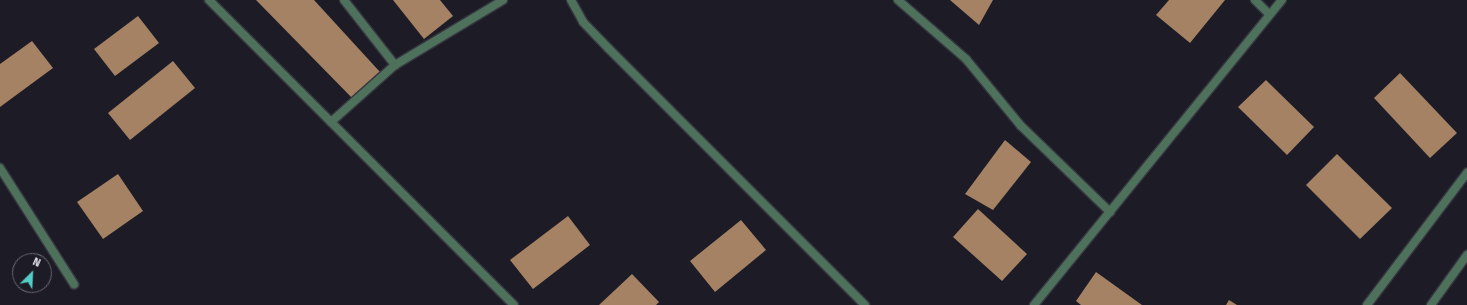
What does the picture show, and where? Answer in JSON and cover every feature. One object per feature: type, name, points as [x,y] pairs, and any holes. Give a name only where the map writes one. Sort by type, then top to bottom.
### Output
[{"type":"street","points":[[209,0],[514,305]]},
{"type":"street","points":[[344,0],[395,65]]},
{"type":"street","points":[[331,122],[395,65],[503,0]]},
{"type":"street","points":[[571,0],[593,33],[865,305]]},
{"type":"street","points":[[898,0],[966,58],[1021,126],[1110,212]]},
{"type":"street","points":[[1255,0],[1269,14]]},
{"type":"street","points":[[1034,305],[1269,14],[1282,0]]},
{"type":"street","points":[[0,168],[74,284]]},
{"type":"street","points":[[1367,305],[1467,173]]},
{"type":"street","points":[[1431,305],[1467,255]]},
{"type":"building","points":[[256,0],[314,0],[380,72],[354,100]]},
{"type":"building","points":[[393,0],[440,0],[453,16],[424,39]]},
{"type":"building","points":[[950,0],[993,0],[979,25]]},
{"type":"building","points":[[1169,0],[1225,0],[1190,43],[1156,15]]},
{"type":"building","points":[[138,16],[159,43],[115,76],[94,49]]},
{"type":"building","points":[[32,41],[53,68],[0,107],[0,64]]},
{"type":"building","points":[[173,61],[195,88],[130,140],[108,113]]},
{"type":"building","points":[[1400,73],[1457,133],[1430,158],[1374,98]]},
{"type":"building","points":[[1266,80],[1314,127],[1287,155],[1238,107]]},
{"type":"building","points":[[1005,140],[1031,162],[993,210],[965,194]]},
{"type":"building","points":[[1337,154],[1392,208],[1360,239],[1306,185]]},
{"type":"building","points":[[118,174],[143,211],[103,239],[77,202]]},
{"type":"building","points":[[978,209],[1027,254],[1002,281],[953,237]]},
{"type":"building","points":[[568,216],[590,245],[533,289],[510,260]]},
{"type":"building","points":[[741,220],[766,250],[715,292],[690,261]]},
{"type":"building","points":[[1096,272],[1142,305],[1081,305],[1076,301]]},
{"type":"building","points":[[632,274],[659,302],[656,305],[599,305]]},
{"type":"building","points":[[1229,300],[1237,305],[1226,305]]}]
